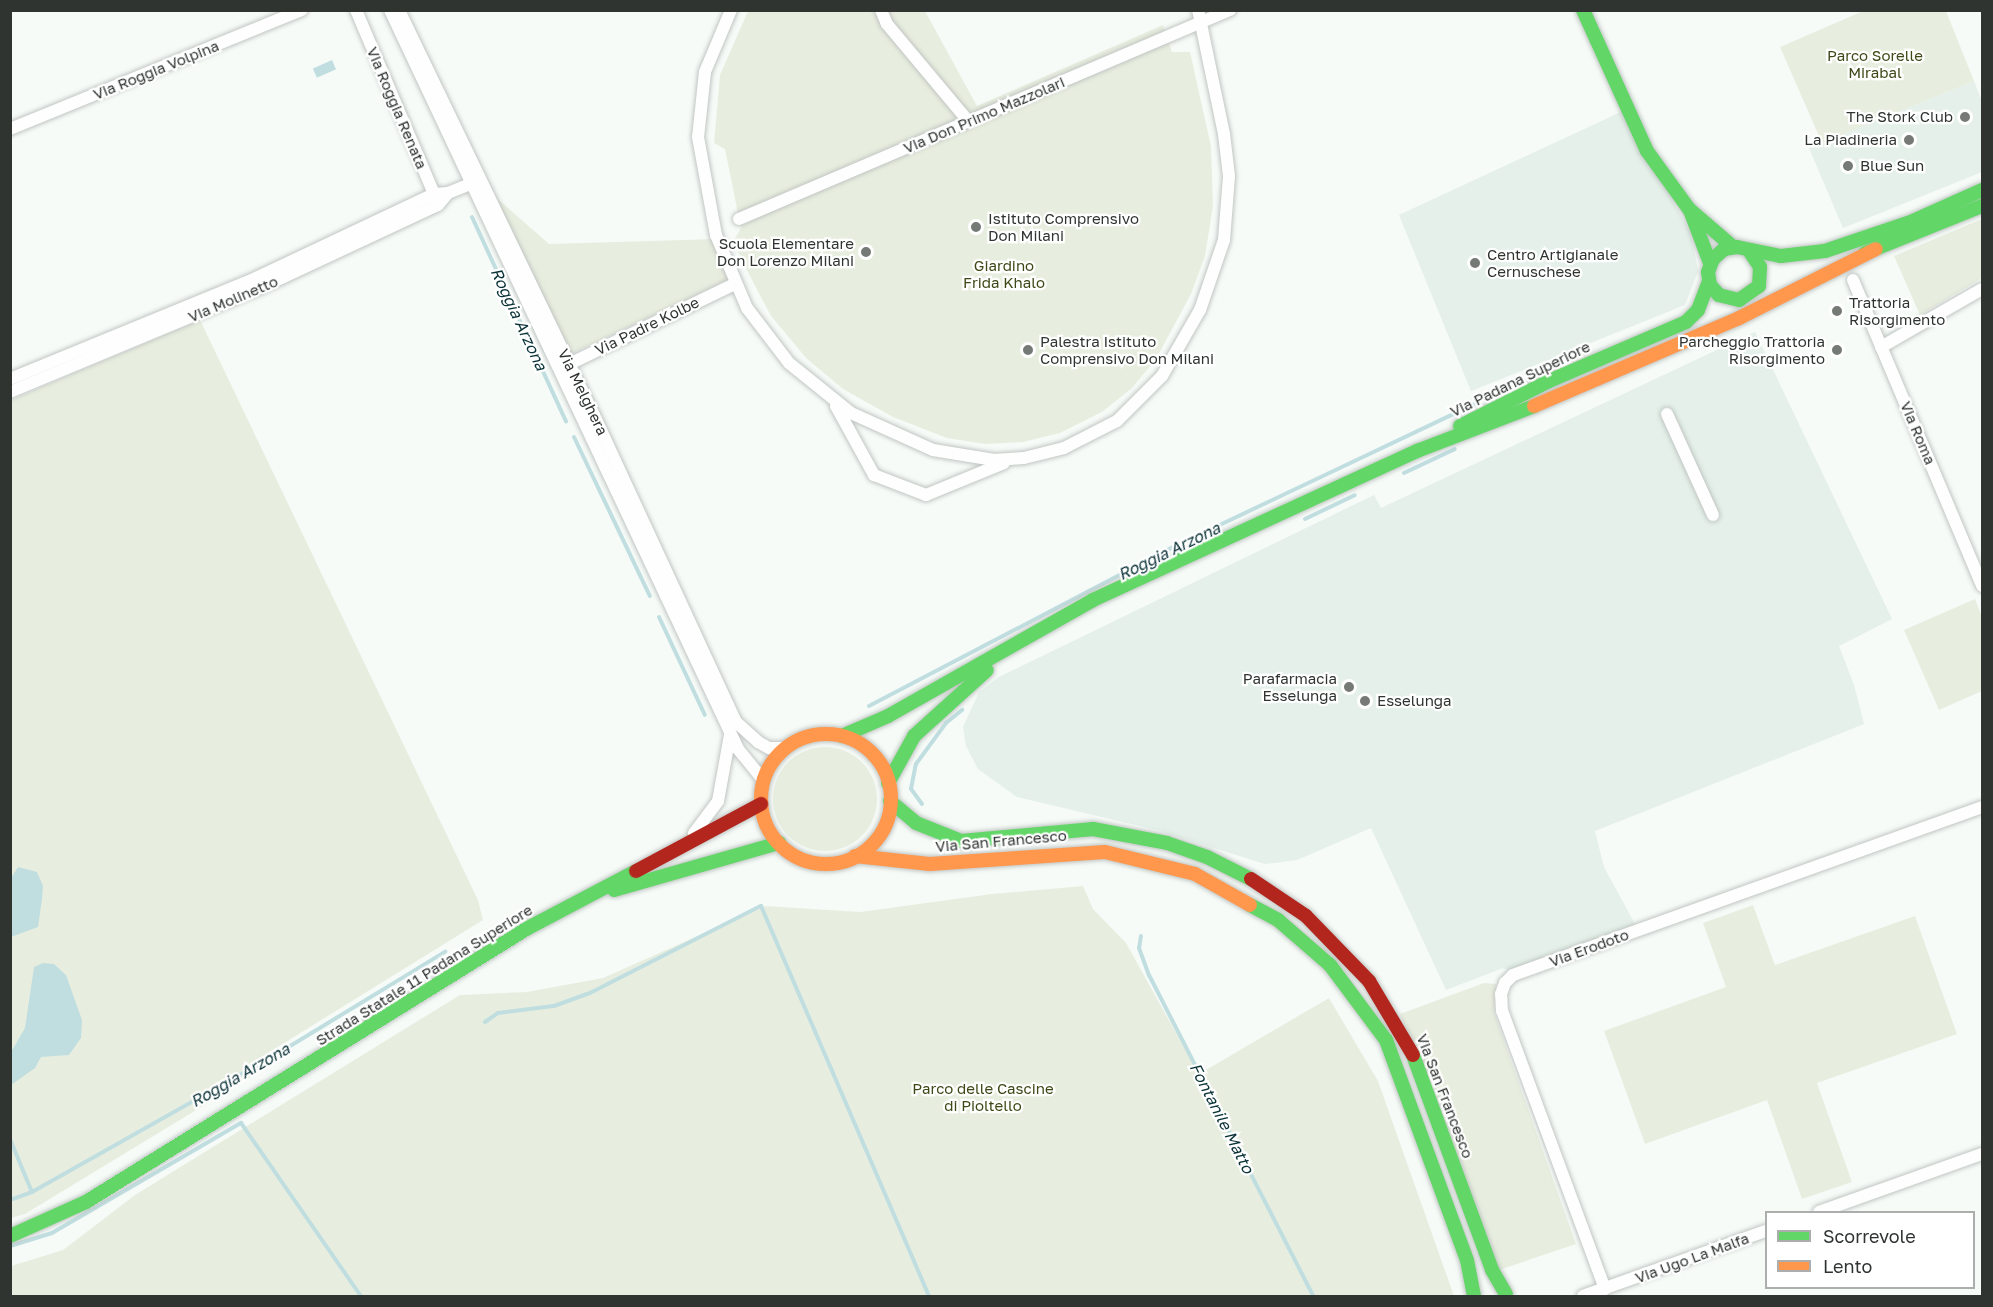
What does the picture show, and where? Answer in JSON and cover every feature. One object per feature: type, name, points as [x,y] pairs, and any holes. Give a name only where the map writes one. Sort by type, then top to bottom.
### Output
[{"type":"main road","points":[[1583,10],[1643,144],[1689,208],[1733,247],[1750,252],[1787,256],[1825,251],[1913,221],[1983,189]]},
{"type":"main road","points":[[1657,353],[1876,249],[1983,206]]},
{"type":"main road","points":[[1689,208],[1710,263],[1719,252],[1733,247]]},
{"type":"main road","points":[[1657,353],[1735,300],[1778,281],[1876,249]]},
{"type":"main road","points":[[1750,252],[1761,271],[1755,291]]},
{"type":"main road","name":"Via Padana Superiore","points":[[1417,451],[1500,404],[1681,325],[1698,310],[1709,281],[1710,263]]},
{"type":"main road","points":[[1709,281],[1719,295],[1735,300]]},
{"type":"main road","name":"Via Padana Superiore","points":[[1417,451],[1657,353]]},
{"type":"main road","points":[[843,736],[872,753],[888,783],[890,801],[878,836],[855,856],[832,863],[814,862],[792,854],[779,843],[767,825],[761,804],[764,781],[771,764],[786,748],[813,736],[843,736],[888,716],[1093,600],[1417,451]]},
{"type":"main road","points":[[888,783],[904,752],[931,718],[1024,639]]},
{"type":"main road","name":"Via San Francesco","points":[[890,801],[916,823],[961,841],[1093,829],[1167,843],[1207,857],[1298,909],[1369,981],[1408,1042],[1492,1270],[1511,1295]]},
{"type":"main road","name":"Strada Statale 11 Padana Superiore","points":[[10,1236],[86,1202],[574,902],[761,804]]},
{"type":"main road","name":"Strada Statale 11 Padana Superiore","points":[[574,902],[779,843]]},
{"type":"main road","name":"Via San Francesco","points":[[855,856],[930,864],[1105,852],[1196,874],[1278,920],[1330,965],[1386,1040],[1467,1260],[1474,1296]]},
{"type":"main road","points":[[1489,1296],[1511,1295]]},
{"type":"street","name":"Via Roggia Volpina","points":[[10,129],[302,10]]},
{"type":"street","name":"Via Roggia Renata","points":[[356,10],[436,200]]},
{"type":"street","name":"Via Melghera","points":[[390,10],[476,181]]},
{"type":"street","name":"Via Melghera","points":[[399,10],[476,181],[735,722],[763,745],[786,748]]},
{"type":"street","points":[[731,10],[705,72],[698,129],[712,216],[735,284],[776,348],[834,402],[877,427],[933,450],[973,459],[1014,459]]},
{"type":"street","points":[[881,10],[887,24],[969,121]]},
{"type":"street","name":"Via Don Primo Mazzolari","points":[[739,219],[969,121],[1200,16],[1230,10]]},
{"type":"street","points":[[834,402],[874,475],[926,495],[1014,459],[1074,444],[1127,413],[1168,368],[1205,300],[1224,240],[1229,187],[1224,134],[1200,16]]},
{"type":"street","name":"Via Molinetto","points":[[10,392],[260,288],[476,181]]},
{"type":"street","name":"Via Molinetto","points":[[10,379],[256,278],[436,200]]},
{"type":"street","name":"Via Roma","points":[[1853,280],[1983,586]]},
{"type":"street","name":"Via Padre Kolbe","points":[[564,366],[735,284]]},
{"type":"street","points":[[1881,347],[1983,289]]},
{"type":"street","name":"Via Melghera","points":[[564,366],[738,749],[764,781]]},
{"type":"street","points":[[1667,414],[1713,515]]},
{"type":"street","name":"Via Melghera","points":[[683,844],[707,821],[718,801],[731,746],[728,725]]},
{"type":"street","name":"Via Erodoto","points":[[1605,1289],[1502,1011],[1501,994],[1505,983],[1513,975],[1983,807]]},
{"type":"street","points":[[1822,1211],[1983,1154]]},
{"type":"street","name":"Via Ugo La Malfa","points":[[1583,1296],[1765,1232]]},
{"type":"shaded area","points":[[1974,81],[1982,102],[1982,172],[1843,228],[1809,148]]},
{"type":"shaded area","points":[[1623,111],[1691,234],[1698,271],[1685,305],[1471,391],[1399,215]]},
{"type":"shaded area","points":[[1755,332],[1892,619],[1839,646],[1854,685],[1864,724],[1595,831],[1604,867],[1636,926],[1513,971],[1503,968],[1446,990],[1371,828],[1297,860],[1265,864],[1157,830],[1017,797],[978,769],[966,746],[963,727],[979,692],[999,677],[1374,495],[1381,508]]},
{"type":"green space","name":"Giardino Frida Khalo","points":[[748,11],[925,11],[977,106],[1163,25],[1172,52],[1190,52],[1211,146],[1213,206],[1205,256],[1191,294],[1156,359],[1132,388],[1102,412],[1060,433],[1023,442],[985,444],[947,438],[893,417],[843,389],[807,359],[771,316],[740,257],[734,240],[741,228],[725,149],[714,143],[720,75]]},
{"type":"green space","name":"Parco Sorelle Mirabal","points":[[1863,11],[1946,11],[1974,81],[1822,143],[1780,47]]},
{"type":"green space","points":[[491,193],[549,244],[715,239],[730,279],[569,355]]},
{"type":"green space","points":[[1982,219],[1982,278],[1920,315],[1894,256]]},
{"type":"green space","points":[[200,320],[478,900],[483,920],[268,1053],[272,1064],[25,1214],[11,1218],[11,400]]},
{"type":"green space","points":[[1975,599],[1982,617],[1982,691],[1939,710],[1904,630]]},
{"type":"green space","points":[[825,747],[845,751],[862,762],[873,779],[877,799],[873,819],[862,836],[845,847],[825,851],[805,847],[788,836],[777,819],[773,799],[777,779],[788,762],[805,751]]},
{"type":"green space","name":"Parco delle Cascine di Pioltello","points":[[1083,886],[1093,909],[1126,943],[1199,1074],[1329,998],[1378,1081],[1454,1296],[11,1296],[11,1266],[63,1250],[135,1195],[460,995],[527,992],[603,978],[765,906],[860,912],[992,894]]},
{"type":"green space","points":[[1753,905],[1775,965],[1915,916],[1957,1034],[1817,1083],[1852,1182],[1802,1199],[1767,1100],[1645,1144],[1604,1031],[1726,987],[1703,923]]},
{"type":"green space","points":[[1484,983],[1496,984],[1494,1013],[1576,1244],[1499,1270],[1400,1014]]},
{"type":"water","points":[[332,60],[336,69],[317,78],[313,69]]},
{"type":"water","points":[[18,867],[37,872],[43,886],[42,899],[38,927],[11,937],[11,878]]},
{"type":"water","points":[[43,963],[54,964],[66,975],[82,1020],[81,1038],[69,1055],[41,1057],[35,1068],[11,1085],[11,1052],[25,1028],[34,967]]},
{"type":"waterway","name":"Roggia Arzona","points":[[472,217],[566,421]]},
{"type":"waterway","name":"Roggia Arzona","points":[[869,706],[1167,550],[1473,405]]},
{"type":"waterway","name":"Roggia Arzona","points":[[574,437],[650,596]]},
{"type":"waterway","points":[[1404,473],[1455,449]]},
{"type":"waterway","points":[[1305,519],[1355,495]]},
{"type":"waterway","name":"Roggia Arzona","points":[[659,617],[705,715]]},
{"type":"waterway","points":[[922,804],[911,789],[916,764],[946,723],[962,710]]},
{"type":"waterway","points":[[485,1022],[498,1013],[554,1006],[590,993],[761,906],[929,1296]]},
{"type":"waterway","name":"Fontanile Matto","points":[[1141,936],[1139,948],[1149,975],[1313,1296]]},
{"type":"waterway","name":"Roggia Arzona","points":[[32,1192],[277,1054],[445,952]]},
{"type":"waterway","points":[[10,1246],[52,1233],[241,1123],[361,1296]]},
{"type":"waterway","points":[[10,1139],[32,1192],[10,1200]]},
{"type":"traffic: fast","points":[[1583,10],[1647,151],[1689,209],[1733,247]]},
{"type":"traffic: fast","points":[[1750,252],[1760,267],[1759,286],[1739,300],[1719,295],[1710,285],[1708,272],[1713,259],[1724,249],[1737,247],[1781,256],[1825,251],[1913,221],[1982,190]]},
{"type":"traffic: fast","points":[[1865,253],[1982,206]]},
{"type":"traffic: fast","points":[[1691,213],[1710,263]]},
{"type":"traffic: fast","points":[[1460,426],[1549,381],[1686,322],[1698,310],[1709,281]]},
{"type":"traffic: fast","points":[[842,736],[888,716],[1093,600],[1417,451],[1534,406]]},
{"type":"traffic: fast","points":[[888,783],[914,736],[987,670]]},
{"type":"traffic: fast","points":[[890,801],[916,823],[961,841],[1093,829],[1167,843],[1207,857],[1251,879]]},
{"type":"traffic: fast","points":[[614,890],[779,843]]},
{"type":"traffic: fast","points":[[10,1236],[86,1202],[528,928],[636,871]]},
{"type":"traffic: fast","points":[[1250,905],[1278,920],[1330,965],[1386,1040],[1467,1260],[1474,1296]]},
{"type":"traffic: fast","points":[[1413,1055],[1492,1270],[1506,1294]]},
{"type":"traffic: slow","points":[[1534,406],[1739,318],[1876,249]]},
{"type":"traffic: slow","points":[[826,734],[851,739],[872,753],[886,774],[891,799],[886,824],[872,845],[851,859],[826,864],[801,859],[780,845],[766,824],[761,799],[766,774],[780,753],[801,739],[826,734]]},
{"type":"traffic: slow","points":[[855,856],[930,864],[1105,852],[1195,874],[1250,905]]},
{"type":"traffic: jam","points":[[636,871],[761,804]]},
{"type":"traffic: jam","points":[[1251,879],[1306,916],[1369,981],[1413,1055]]},
{"type":"place","name":"The Stork Club","points":[[1965,117]]},
{"type":"place","name":"La Piadineria","points":[[1909,140]]},
{"type":"place","name":"Blue Sun","points":[[1848,166]]},
{"type":"place","name":"Istituto Comprensivo Don Milani","points":[[976,227]]},
{"type":"place","name":"Scuola Elementare Don Lorenzo Milani","points":[[866,252]]},
{"type":"place","name":"Centro Artigianale Cernuschese","points":[[1475,263]]},
{"type":"place","name":"Trattoria Risorgimento","points":[[1837,311]]},
{"type":"place","name":"Palestra Istituto Comprensivo Don Milani","points":[[1028,350]]},
{"type":"place","name":"Parcheggio Trattoria Risorgimento","points":[[1837,350]]},
{"type":"place","name":"Parafarmacia Esselunga","points":[[1349,687]]},
{"type":"place","name":"Esselunga","points":[[1365,701]]}]
